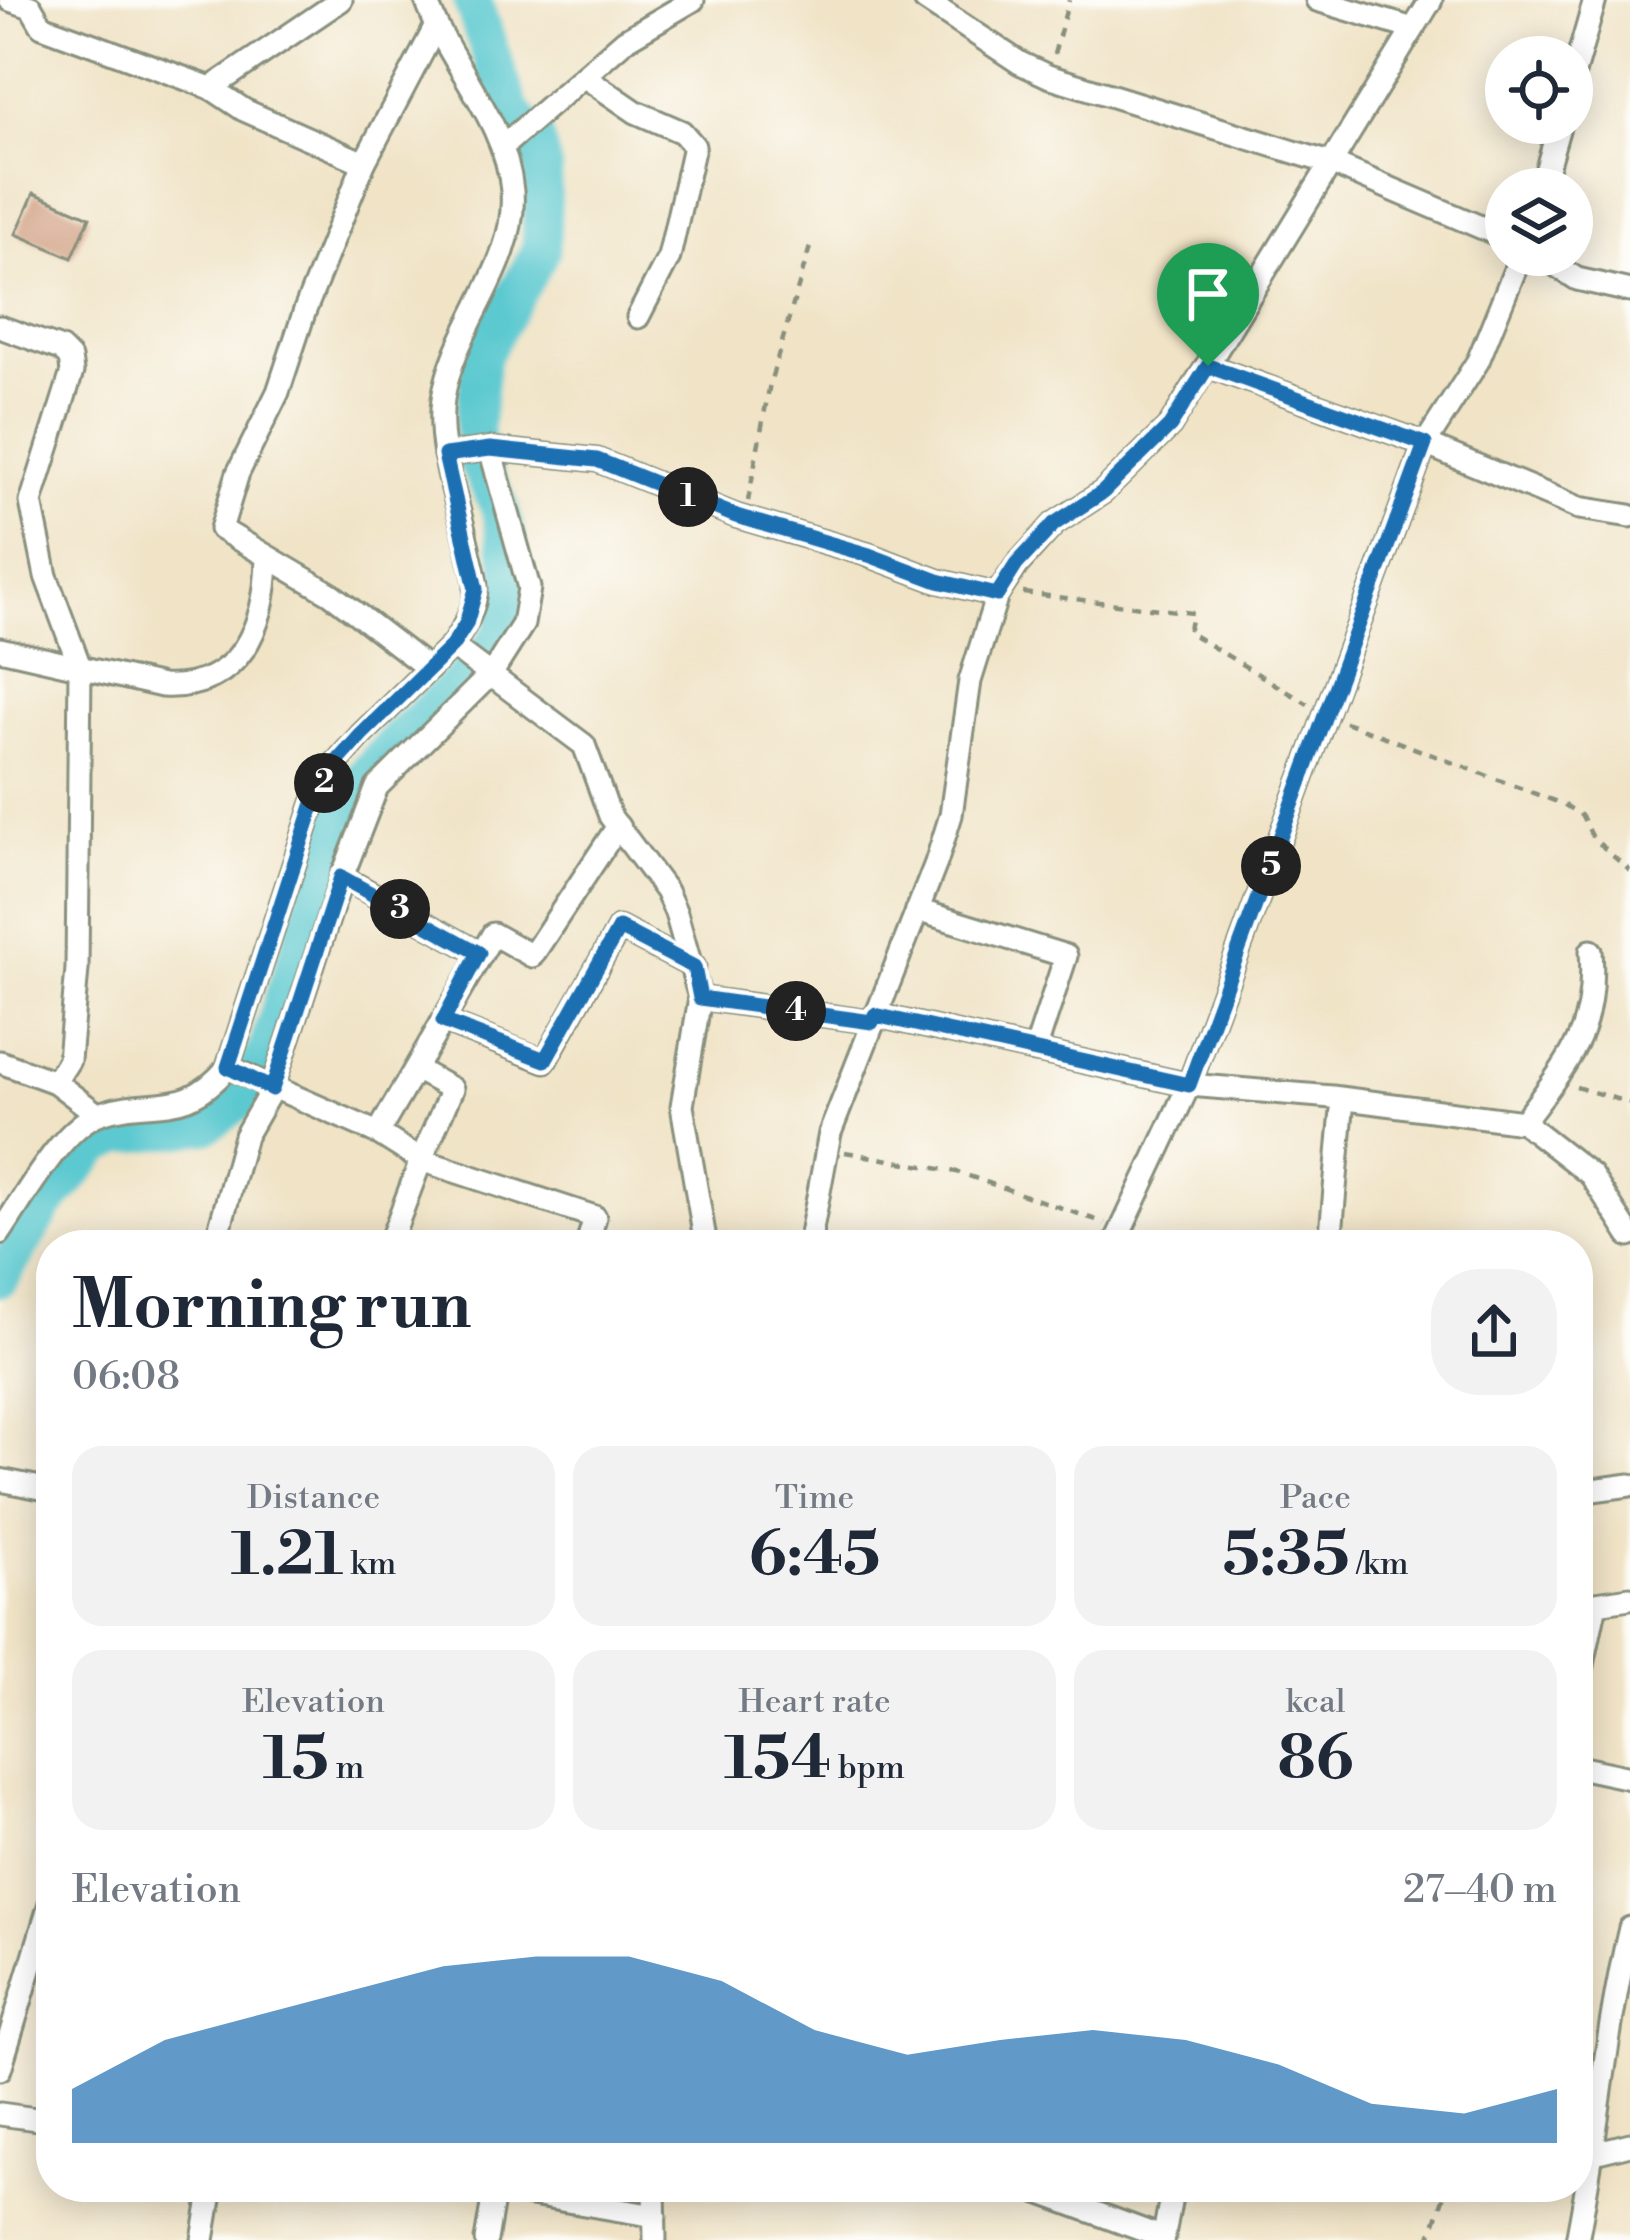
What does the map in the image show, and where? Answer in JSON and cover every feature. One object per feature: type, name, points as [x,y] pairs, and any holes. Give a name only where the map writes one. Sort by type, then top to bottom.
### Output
[{"type":"street","points":[[10,0],[31,7],[42,26],[211,88],[244,110],[364,164]]},
{"type":"street","points":[[211,88],[341,0]]},
{"type":"street","points":[[0,1233],[45,1160],[98,1114],[183,1102],[231,1069],[314,803],[329,771],[429,669],[456,649],[466,624],[476,589],[448,453],[443,401],[512,221],[512,189],[507,143],[436,26],[426,0]]},
{"type":"street","points":[[507,143],[626,40],[693,0]]},
{"type":"street","points":[[925,0],[1020,63],[1048,76],[1333,164],[1485,229]]},
{"type":"street","points":[[1317,0],[1413,29]]},
{"type":"street","points":[[812,1230],[827,1149],[951,815],[970,681],[997,595],[1016,565],[1054,524],[1103,492],[1170,426],[1431,0]]},
{"type":"street","points":[[1585,36],[1595,0]]},
{"type":"street","points":[[429,669],[331,594],[221,529],[238,473],[278,392],[305,310],[364,164],[436,26]]},
{"type":"street","points":[[585,77],[636,112],[682,132],[694,146],[669,257],[638,317]]},
{"type":"street","points":[[1121,1230],[1189,1085],[1425,444],[1478,361],[1512,276]]},
{"type":"street","points":[[1572,276],[1630,291]]},
{"type":"street","points":[[0,327],[61,349],[70,358],[72,372],[31,502],[46,576],[80,667],[77,969],[69,1060],[55,1082]]},
{"type":"street","points":[[1208,366],[1425,444],[1579,508],[1630,516]]},
{"type":"street","points":[[448,453],[490,449],[597,460],[745,518],[938,581],[997,595]]},
{"type":"street","points":[[218,1230],[245,1136],[272,1089],[341,877],[377,787],[492,673],[523,624],[529,588],[490,449]]},
{"type":"street","points":[[0,650],[189,688],[212,680],[237,662],[266,596],[267,558]]},
{"type":"street","points":[[456,649],[584,745],[610,816],[666,891],[694,967],[700,998],[682,1106],[703,1230]]},
{"type":"street","points":[[378,1133],[493,934],[532,956],[618,826]]},
{"type":"street","points":[[341,877],[479,953]]},
{"type":"street","points":[[917,910],[1066,956],[1035,1051]]},
{"type":"street","points":[[443,1021],[545,1060],[619,928],[694,967]]},
{"type":"street","points":[[1523,1122],[1573,1054],[1594,994],[1591,951]]},
{"type":"street","points":[[700,998],[874,1019],[1189,1085],[1523,1122],[1591,1175],[1630,1236]]},
{"type":"street","points":[[0,1062],[55,1082],[98,1114]]},
{"type":"street","points":[[231,1069],[378,1133],[421,1160],[595,1217],[591,1230]]},
{"type":"street","points":[[395,1230],[452,1089],[417,1070]]},
{"type":"street","points":[[1331,1230],[1342,1099]]},
{"type":"street","points":[[0,1480],[36,1487]]},
{"type":"street","points":[[1593,1490],[1630,1485]]},
{"type":"street","points":[[1593,1617],[1596,1603],[1630,1598]]},
{"type":"street","points":[[1593,1770],[1630,1778]]},
{"type":"street","points":[[1593,2110],[1630,1928]]},
{"type":"street","points":[[0,2069],[36,1950]]},
{"type":"street","points":[[0,2114],[36,2119]]},
{"type":"street","points":[[1593,2150],[1630,2144]]},
{"type":"street","points":[[203,2240],[209,2202]]},
{"type":"street","points":[[486,2240],[493,2202]]},
{"type":"street","points":[[575,2202],[655,2216]]},
{"type":"street","points":[[655,2202],[655,2240]]},
{"type":"street","points":[[1065,2202],[1164,2239],[1170,2202]]},
{"type":"street","points":[[1576,2240],[1580,2202]]},
{"type":"path","points":[[1048,76],[1069,0]]},
{"type":"path","points":[[745,518],[770,382],[812,240]]},
{"type":"path","points":[[1553,1082],[1630,1103]]},
{"type":"path","points":[[827,1149],[957,1172],[1101,1230]]},
{"type":"path","points":[[1429,2240],[1442,2202]]},
{"type":"building","points":[[34,193],[90,217],[72,258],[16,234]]},
{"type":"waterway","points":[[0,1278],[46,1204],[97,1145],[120,1135],[205,1125],[240,1101],[268,1047],[349,794],[397,740],[480,664],[504,631],[514,577],[500,508],[476,459],[474,427],[481,356],[541,250],[543,169],[534,136],[511,112],[472,0]]},
{"type":"route","points":[[1208,366],[1425,444],[1189,1085],[875,1015],[872,1022],[700,998],[694,967],[619,928],[545,1060],[443,1021],[479,953],[341,877],[272,1089],[228,1067],[314,803],[329,771],[452,646],[466,624],[476,589],[445,455],[490,449],[597,460],[736,516],[869,555],[938,581],[997,595],[1016,565],[1054,524],[1135,464],[1170,426],[1208,366]]}]
